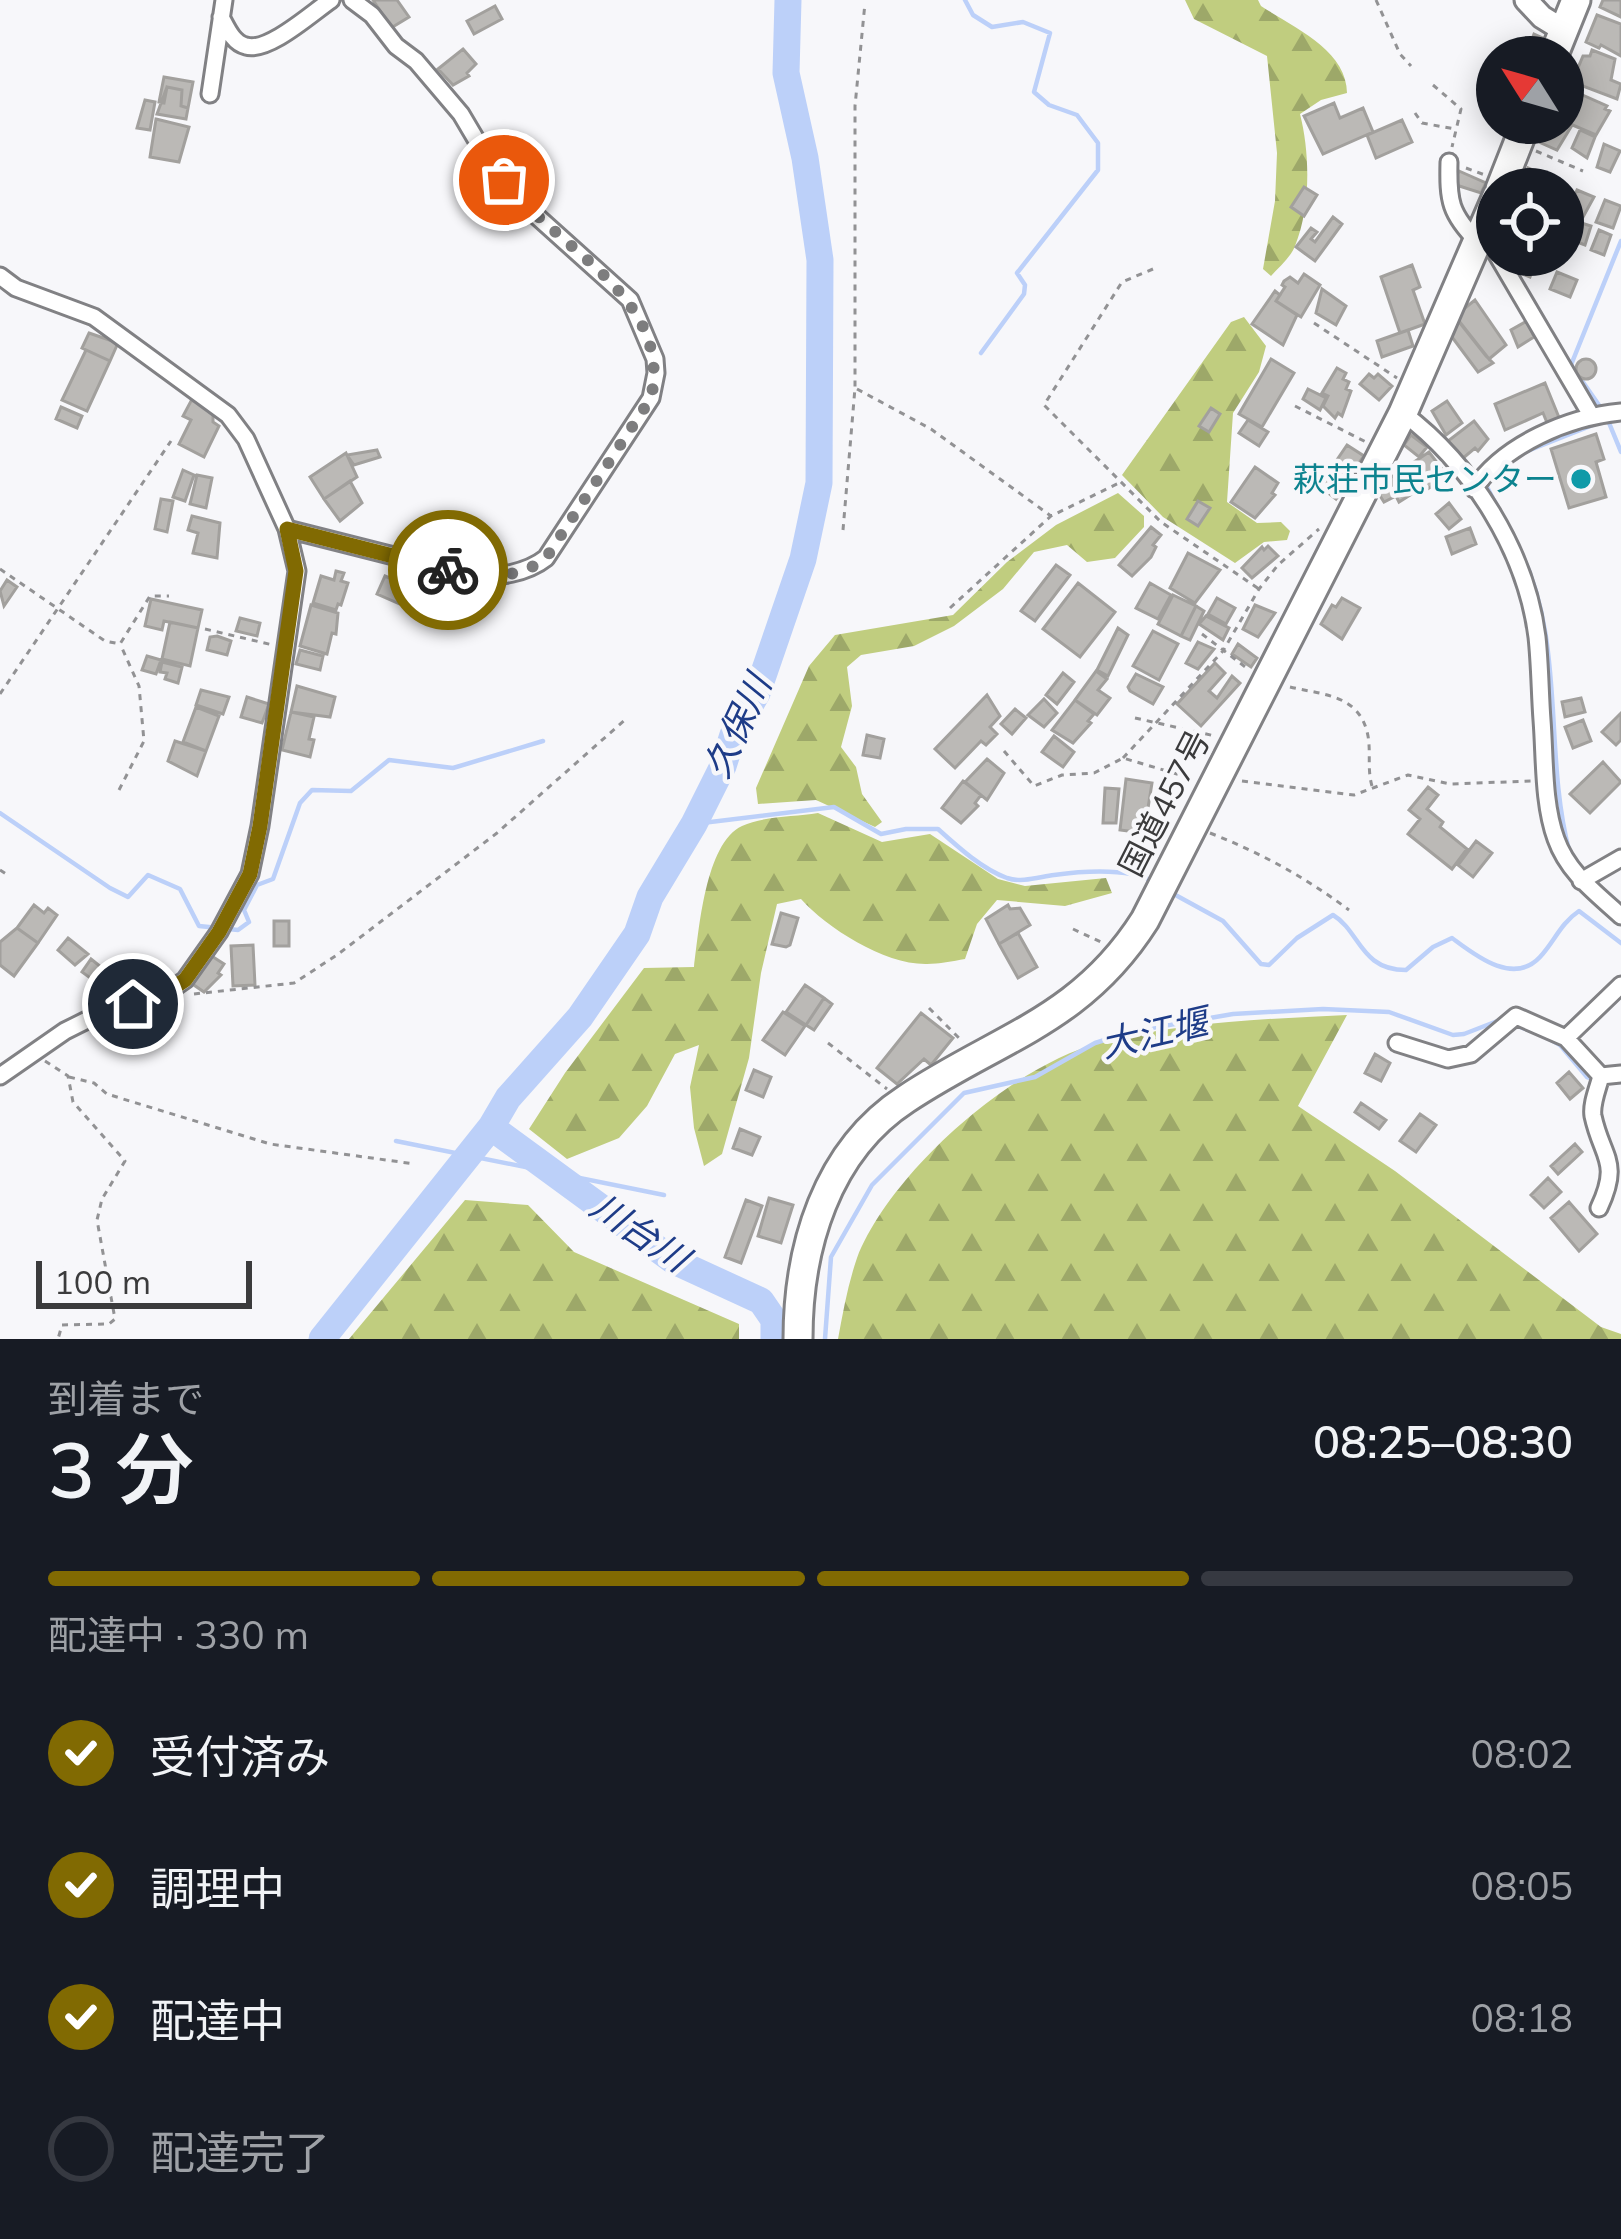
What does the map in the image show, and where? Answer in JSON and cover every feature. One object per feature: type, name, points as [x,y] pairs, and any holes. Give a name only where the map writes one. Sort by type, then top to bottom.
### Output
[{"type":"highway","points":[[1561,36],[1576,0]]},
{"type":"highway","name":"国道457号","points":[[797,1339],[812,1222],[837,1172],[868,1130],[902,1101],[1040,1024],[1090,989],[1124,952],[1383,451],[1476,248]]},
{"type":"street","points":[[223,9],[233,38],[253,48],[284,34],[331,0]]},
{"type":"street","points":[[287,529],[473,576],[491,577],[535,566],[546,558],[651,398],[656,373],[651,346],[630,301],[520,202],[461,114],[416,61],[352,0]]},
{"type":"street","points":[[1526,0],[1553,36]]},
{"type":"street","points":[[210,94],[223,9]]},
{"type":"street","points":[[1449,162],[1448,190],[1455,219],[1476,234]]},
{"type":"street","points":[[0,276],[16,287],[94,317],[228,415],[246,439],[287,529],[296,571],[250,874],[219,932],[185,980],[162,995],[103,1012],[0,1076]]},
{"type":"street","points":[[1505,276],[1592,415]]},
{"type":"street","points":[[1408,401],[1496,517],[1517,564],[1537,634],[1546,780],[1557,841],[1581,881],[1621,916]]},
{"type":"street","points":[[1474,489],[1505,454],[1592,415],[1621,412]]},
{"type":"street","points":[[1581,881],[1621,858]]},
{"type":"street","points":[[1566,1038],[1621,985]]},
{"type":"street","points":[[1397,1043],[1448,1059],[1472,1054],[1516,1016],[1566,1038],[1601,1076]]},
{"type":"street","points":[[1601,1076],[1621,1074]]},
{"type":"street","points":[[1599,1208],[1615,1187],[1613,1154],[1592,1111],[1601,1076]]},
{"type":"path","points":[[1376,0],[1400,54],[1411,66]]},
{"type":"path","points":[[843,530],[855,388],[855,106],[865,3]]},
{"type":"path","points":[[1433,85],[1461,109],[1449,162],[1476,176]]},
{"type":"path","points":[[1415,113],[1422,123],[1456,129]]},
{"type":"path","points":[[1540,144],[1578,168]]},
{"type":"path","points":[[1153,269],[1122,282],[1044,405],[1161,522],[1259,589]]},
{"type":"path","points":[[1315,323],[1408,401]]},
{"type":"path","points":[[855,388],[932,429],[1051,517]]},
{"type":"path","points":[[1295,406],[1383,451]]},
{"type":"path","points":[[0,694],[171,441]]},
{"type":"path","points":[[950,608],[1051,517],[1121,482]]},
{"type":"path","points":[[1004,751],[1034,786],[1062,775],[1094,773],[1123,758],[1223,651],[1278,566],[1325,524]]},
{"type":"path","points":[[0,569],[105,641],[120,644]]},
{"type":"path","points":[[120,644],[150,596],[169,596]]},
{"type":"path","points":[[206,629],[286,648]]},
{"type":"path","points":[[1202,634],[1266,681],[1339,697],[1358,710],[1368,735],[1372,788]]},
{"type":"path","points":[[119,790],[144,741],[139,686],[120,644]]},
{"type":"path","points":[[162,995],[294,982],[338,955],[497,833],[627,718]]},
{"type":"path","points":[[1135,718],[1235,741]]},
{"type":"path","points":[[1123,758],[1215,782],[1354,795],[1408,775],[1450,784],[1546,780]]},
{"type":"path","points":[[1192,826],[1258,852],[1309,880],[1349,910]]},
{"type":"path","points":[[0,871],[9,876]]},
{"type":"path","points":[[1073,929],[1124,952]]},
{"type":"path","points":[[928,1008],[965,1043]]},
{"type":"path","points":[[828,1043],[902,1101]]},
{"type":"path","points":[[37,1051],[68,1076],[94,1083],[107,1094],[270,1144],[415,1164]]},
{"type":"path","points":[[58,1339],[62,1325],[109,1324],[115,1319],[97,1220],[102,1199],[125,1160],[73,1102],[68,1076]]},
{"type":"green space","points":[[1185,0],[1258,0],[1328,52],[1345,78],[1347,93],[1321,100],[1300,114],[1307,163],[1304,214],[1293,250],[1271,276],[1263,269],[1275,201],[1277,153],[1267,56],[1194,19]]},
{"type":"green space","points":[[1244,317],[1266,346],[1259,372],[1233,413],[1227,502],[1257,523],[1281,522],[1290,531],[1287,540],[1264,542],[1235,563],[1163,517],[1122,475],[1231,322]]},
{"type":"green space","points":[[1118,493],[1144,516],[1144,527],[1115,558],[1087,562],[1067,545],[1034,552],[1003,589],[954,626],[914,646],[861,655],[847,667],[852,706],[841,747],[856,767],[862,794],[882,822],[875,827],[816,800],[758,804],[756,788],[809,666],[835,635],[953,615],[1007,562],[1056,525]]},
{"type":"green space","points":[[818,813],[882,842],[930,834],[998,879],[1025,886],[1106,878],[1112,893],[1065,906],[997,900],[977,924],[965,959],[932,964],[876,952],[841,933],[801,899],[777,904],[749,1058],[722,1154],[704,1166],[694,1128],[690,1087],[699,1045],[675,1054],[647,1106],[619,1138],[567,1159],[529,1129],[644,968],[694,967],[706,889],[730,835],[760,820]]},
{"type":"green space","points":[[1347,1015],[1298,1106],[1395,1171],[1601,1327],[1621,1334],[1621,1339],[838,1339],[857,1258],[873,1225],[925,1158],[993,1098],[1030,1074],[1100,1043],[1161,1030]]},
{"type":"green space","points":[[465,1200],[528,1205],[574,1252],[739,1324],[739,1339],[349,1339]]},
{"type":"building","points":[[373,0],[397,0],[409,17],[391,28]]},
{"type":"building","points":[[1603,0],[1621,0],[1621,17],[1600,7]]},
{"type":"building","points":[[495,6],[502,19],[474,34],[467,21]]},
{"type":"building","points":[[1597,15],[1621,24],[1621,56],[1586,42]]},
{"type":"building","points":[[463,49],[476,64],[469,76],[453,85],[438,69]]},
{"type":"building","points":[[1592,50],[1615,59],[1611,80],[1621,84],[1617,99],[1584,87],[1584,56]]},
{"type":"building","points":[[164,77],[193,82],[188,108],[181,106],[182,90],[167,87],[164,103],[159,102]]},
{"type":"building","points":[[167,87],[182,90],[186,119],[157,114]]},
{"type":"building","points":[[1584,96],[1610,111],[1596,135],[1584,130]]},
{"type":"building","points":[[145,100],[155,102],[150,130],[137,128]]},
{"type":"building","points":[[1334,103],[1340,118],[1363,108],[1373,132],[1323,154],[1304,116]]},
{"type":"building","points":[[156,119],[189,127],[179,162],[150,157]]},
{"type":"building","points":[[1402,120],[1412,142],[1376,158],[1367,135]]},
{"type":"building","points":[[1584,132],[1595,137],[1587,158],[1572,148],[1584,144]]},
{"type":"building","points":[[1604,144],[1620,151],[1610,172],[1597,167]]},
{"type":"building","points":[[1459,171],[1476,179],[1476,191],[1453,184]]},
{"type":"building","points":[[1304,187],[1317,195],[1304,216],[1291,207]]},
{"type":"building","points":[[1584,193],[1594,197],[1584,215]]},
{"type":"building","points":[[1605,200],[1621,206],[1613,228],[1596,222]]},
{"type":"building","points":[[1333,217],[1342,224],[1315,261],[1296,247],[1311,228],[1317,232],[1311,239],[1315,242]]},
{"type":"building","points":[[1599,230],[1611,235],[1604,255],[1591,250]]},
{"type":"building","points":[[1412,265],[1420,287],[1413,290],[1425,324],[1400,333],[1381,277]]},
{"type":"building","points":[[1304,274],[1320,285],[1301,317],[1276,301],[1284,281],[1290,277],[1298,283]]},
{"type":"building","points":[[1555,276],[1577,280],[1570,297],[1550,289]]},
{"type":"building","points":[[1322,289],[1346,306],[1336,325],[1316,313]]},
{"type":"building","points":[[1275,291],[1280,295],[1276,301],[1297,315],[1283,345],[1252,324]]},
{"type":"building","points":[[1475,300],[1506,345],[1489,359],[1455,316]]},
{"type":"building","points":[[1456,318],[1493,363],[1478,372],[1449,333]]},
{"type":"building","points":[[1527,321],[1534,337],[1518,347],[1511,330]]},
{"type":"building","points":[[1408,330],[1413,346],[1382,357],[1377,341]]},
{"type":"building","points":[[89,333],[118,343],[110,361],[82,348]]},
{"type":"building","points":[[86,350],[110,361],[87,411],[62,400]]},
{"type":"building","points":[[1271,359],[1294,373],[1262,427],[1239,414]]},
{"type":"building","points":[[1586,359],[1596,369],[1586,379],[1576,369]]},
{"type":"building","points":[[1337,368],[1346,373],[1343,379],[1351,391],[1342,416],[1338,413],[1335,418],[1323,406],[1328,396],[1322,393]]},
{"type":"building","points":[[1369,374],[1374,378],[1378,374],[1392,386],[1379,400],[1360,384]]},
{"type":"building","points":[[1545,383],[1560,420],[1548,425],[1543,413],[1505,430],[1495,404]]},
{"type":"building","points":[[1308,389],[1326,398],[1320,410],[1303,399]]},
{"type":"building","points":[[191,401],[213,412],[213,422],[219,426],[204,457],[179,444],[191,420],[183,416]]},
{"type":"building","points":[[1447,401],[1462,423],[1446,435],[1432,411]]},
{"type":"building","points":[[61,407],[82,416],[77,428],[56,419]]},
{"type":"building","points":[[1211,408],[1220,414],[1209,432],[1199,426]]},
{"type":"building","points":[[1248,420],[1268,432],[1259,446],[1239,433]]},
{"type":"building","points":[[1474,421],[1488,439],[1462,459],[1448,441]]},
{"type":"building","name":"萩荘市民センター","points":[[1596,434],[1604,459],[1596,462],[1606,497],[1569,508],[1551,449]]},
{"type":"building","points":[[1411,435],[1427,447],[1419,457],[1404,445]]},
{"type":"building","points":[[1347,445],[1364,456],[1346,481],[1330,470]]},
{"type":"building","points":[[377,450],[380,457],[354,465],[347,455]]},
{"type":"building","points":[[1429,452],[1448,477],[1417,495],[1384,502],[1375,488]]},
{"type":"building","points":[[346,453],[357,477],[324,499],[310,477]]},
{"type":"building","points":[[1255,467],[1278,483],[1275,495],[1255,518],[1231,502]]},
{"type":"building","points":[[183,470],[194,475],[185,501],[173,497]]},
{"type":"building","points":[[1326,473],[1345,487],[1336,499],[1317,484]]},
{"type":"building","points":[[197,475],[212,478],[206,508],[190,504]]},
{"type":"building","points":[[350,481],[362,503],[340,521],[324,499]]},
{"type":"building","points":[[161,499],[173,501],[167,532],[155,529]]},
{"type":"building","points":[[1198,501],[1210,508],[1198,526],[1187,519]]},
{"type":"building","points":[[1449,503],[1461,519],[1449,529],[1436,514]]},
{"type":"building","points":[[192,516],[220,523],[217,558],[193,553],[198,533],[188,530]]},
{"type":"building","points":[[1151,527],[1161,535],[1151,557],[1132,576],[1119,565]]},
{"type":"building","points":[[1470,528],[1476,544],[1452,554],[1446,537]]},
{"type":"building","points":[[1268,546],[1278,556],[1252,578],[1242,568]]},
{"type":"building","points":[[1188,553],[1220,570],[1195,603],[1170,588]]},
{"type":"building","points":[[1056,565],[1070,575],[1035,621],[1021,611]]},
{"type":"building","points":[[336,571],[344,573],[341,581],[348,583],[341,605],[336,610],[313,603],[321,576],[334,580]]},
{"type":"building","points":[[385,576],[413,588],[410,596],[422,601],[418,612],[377,594]]},
{"type":"building","points":[[7,580],[17,587],[4,606],[0,591]]},
{"type":"building","points":[[1078,583],[1115,612],[1080,657],[1043,629]]},
{"type":"building","points":[[1150,583],[1171,595],[1158,619],[1136,608]]},
{"type":"building","points":[[1173,595],[1196,606],[1181,636],[1158,624]]},
{"type":"building","points":[[1217,598],[1235,608],[1226,624],[1208,614]]},
{"type":"building","points":[[1342,598],[1360,608],[1342,639],[1321,624]]},
{"type":"building","points":[[151,599],[202,610],[198,628],[164,621],[162,630],[145,626]]},
{"type":"building","points":[[311,605],[338,613],[327,654],[300,646]]},
{"type":"building","points":[[1255,605],[1275,613],[1258,637],[1243,629]]},
{"type":"building","points":[[1196,606],[1204,611],[1190,640],[1181,636]]},
{"type":"building","points":[[1206,616],[1229,628],[1223,640],[1199,624]]},
{"type":"building","points":[[240,618],[260,623],[257,636],[236,631]]},
{"type":"building","points":[[170,622],[198,628],[190,666],[162,659]]},
{"type":"building","points":[[1118,628],[1128,635],[1108,676],[1097,670]]},
{"type":"building","points":[[1153,631],[1178,644],[1159,680],[1133,666]]},
{"type":"building","points":[[210,637],[231,641],[227,655],[207,650]]},
{"type":"building","points":[[1198,642],[1214,649],[1198,669],[1186,663]]},
{"type":"building","points":[[1238,644],[1257,658],[1251,667],[1232,654]]},
{"type":"building","points":[[300,650],[323,656],[320,670],[296,664]]},
{"type":"building","points":[[147,656],[161,660],[156,674],[142,670]]},
{"type":"building","points":[[162,662],[182,667],[178,683],[165,679],[167,673],[160,672]]},
{"type":"building","points":[[1215,663],[1225,673],[1209,691],[1217,698],[1232,676],[1240,683],[1201,726],[1177,704]]},
{"type":"building","points":[[1096,671],[1107,679],[1098,690],[1110,698],[1097,715],[1075,700]]},
{"type":"building","points":[[1063,673],[1074,682],[1057,704],[1046,695]]},
{"type":"building","points":[[1136,674],[1163,687],[1153,704],[1130,691]]},
{"type":"building","points":[[297,686],[335,697],[330,717],[291,712]]},
{"type":"building","points":[[201,690],[229,697],[223,714],[196,705]]},
{"type":"building","points":[[987,695],[1000,716],[990,727],[997,734],[986,745],[981,741],[955,768],[935,749]]},
{"type":"building","points":[[247,697],[269,704],[262,723],[241,717]]},
{"type":"building","points":[[1581,698],[1585,712],[1565,717],[1562,702]]},
{"type":"building","points":[[1044,699],[1057,713],[1044,727],[1028,715]]},
{"type":"building","points":[[1075,700],[1094,714],[1073,743],[1052,730]]},
{"type":"building","points":[[196,707],[219,716],[206,751],[183,742]]},
{"type":"building","points":[[1015,709],[1026,718],[1012,734],[1001,724]]},
{"type":"building","points":[[291,712],[314,717],[310,757],[282,750]]},
{"type":"building","points":[[1621,713],[1621,740],[1616,745],[1602,732]]},
{"type":"building","points":[[1583,720],[1591,741],[1573,748],[1565,727]]},
{"type":"building","points":[[867,735],[884,739],[880,758],[863,755]]},
{"type":"building","points":[[1054,736],[1074,752],[1063,767],[1042,752]]},
{"type":"building","points":[[175,741],[206,751],[197,776],[168,761]]},
{"type":"building","points":[[987,759],[1004,773],[987,800],[965,782]]},
{"type":"building","points":[[1603,762],[1621,782],[1590,813],[1570,794]]},
{"type":"building","points":[[1126,779],[1152,783],[1144,833],[1120,830]]},
{"type":"building","points":[[963,781],[981,795],[975,803],[978,806],[961,823],[942,808]]},
{"type":"building","points":[[1428,787],[1438,795],[1427,809],[1467,849],[1452,869],[1408,834],[1420,819],[1409,810]]},
{"type":"building","points":[[1105,788],[1119,789],[1116,823],[1103,823]]},
{"type":"building","points":[[1476,841],[1492,853],[1473,877],[1458,865]]},
{"type":"building","points":[[34,905],[57,915],[38,943],[17,928]]},
{"type":"building","points":[[1008,905],[1020,908],[1030,925],[999,944],[986,919]]},
{"type":"building","points":[[781,913],[798,918],[786,947],[772,944]]},
{"type":"building","points":[[274,921],[289,921],[289,946],[274,946]]},
{"type":"building","points":[[17,928],[38,943],[14,976],[0,965],[0,942]]},
{"type":"building","points":[[1018,933],[1037,967],[1018,978],[999,944]]},
{"type":"building","points":[[68,938],[88,954],[75,965],[58,950]]},
{"type":"building","points":[[253,945],[255,985],[233,986],[231,946]]},
{"type":"building","points":[[210,955],[224,964],[221,975],[204,992],[191,983]]},
{"type":"building","points":[[91,959],[106,971],[97,983],[82,972]]},
{"type":"building","points":[[805,985],[824,998],[806,1025],[786,1012]]},
{"type":"building","points":[[824,998],[832,1004],[814,1030],[806,1025]]},
{"type":"building","points":[[783,1012],[805,1026],[785,1055],[763,1040]]},
{"type":"building","points":[[921,1013],[953,1038],[931,1065],[924,1059],[897,1084],[877,1068]]},
{"type":"building","points":[[1375,1054],[1390,1063],[1381,1081],[1365,1073]]},
{"type":"building","points":[[754,1070],[771,1077],[763,1097],[746,1090]]},
{"type":"building","points":[[1569,1072],[1583,1088],[1570,1099],[1557,1083]]},
{"type":"building","points":[[1361,1103],[1386,1120],[1379,1129],[1355,1112]]},
{"type":"building","points":[[1420,1114],[1436,1125],[1416,1152],[1400,1141]]},
{"type":"building","points":[[740,1129],[760,1137],[752,1155],[733,1148]]},
{"type":"building","points":[[1575,1144],[1582,1152],[1558,1174],[1551,1166]]},
{"type":"building","points":[[1548,1178],[1561,1192],[1544,1208],[1531,1195]]},
{"type":"building","points":[[769,1198],[793,1205],[781,1243],[758,1236]]},
{"type":"building","points":[[746,1200],[762,1206],[741,1263],[725,1257]]},
{"type":"building","points":[[1569,1202],[1597,1234],[1579,1251],[1551,1218]]},
{"type":"waterway","name":"久保川","points":[[322,1339],[491,1127],[508,1098],[580,1017],[637,934],[650,897],[694,824],[757,693],[803,559],[819,483],[820,260],[786,73],[788,0]]},
{"type":"waterway","points":[[965,0],[973,15],[992,27],[1023,22],[1050,33],[1034,92],[1049,105],[1077,115],[1098,143],[1098,170],[1017,273],[1025,285],[1024,294],[981,353]]},
{"type":"waterway","points":[[1601,408],[1571,365],[1621,241]]},
{"type":"waterway","points":[[1607,418],[1621,452]]},
{"type":"waterway","name":"大江堰","points":[[1525,452],[1598,423]]},
{"type":"waterway","name":"大江堰","points":[[1488,480],[1498,508]]},
{"type":"waterway","name":"大江堰","points":[[1517,544],[1543,618],[1561,812],[1569,850]]},
{"type":"waterway","points":[[0,813],[128,897],[148,875],[180,889],[199,926],[238,930],[249,922],[244,910],[257,885],[273,879],[300,803],[312,790],[351,791],[389,760],[453,768],[543,741]]},
{"type":"waterway","points":[[694,824],[834,807],[881,834],[938,829],[979,863],[1013,879],[1106,872],[1133,874],[1156,883]]},
{"type":"waterway","points":[[1170,892],[1223,921],[1261,964],[1269,965],[1297,938],[1333,915],[1379,964],[1406,970],[1452,938],[1494,965],[1518,969],[1540,957],[1579,911],[1621,943]]},
{"type":"waterway","name":"大江堰","points":[[825,1339],[831,1257],[872,1185],[964,1093],[1035,1077],[1095,1043],[1134,1031],[1233,1014],[1323,1009],[1389,1012],[1453,1035],[1500,1020],[1534,1032]]},
{"type":"waterway","name":"大江堰","points":[[1544,1036],[1560,1045],[1593,1079]]},
{"type":"waterway","name":"大江堰","points":[[1604,1082],[1621,1082]]},
{"type":"waterway","name":"川台川","points":[[491,1127],[674,1261],[761,1301],[774,1320],[774,1339]]},
{"type":"waterway","points":[[396,1141],[664,1195]]},
{"type":"way so far","points":[[448,570],[491,577],[535,566],[546,558],[651,398],[656,373],[651,346],[630,301],[520,202],[504,180]]},
{"type":"place","name":"萩荘市民センター","points":[[1581,479]]},
{"type":"route","points":[[133,1004],[162,995],[185,980],[219,932],[250,874],[296,571],[287,529],[448,570]]}]
